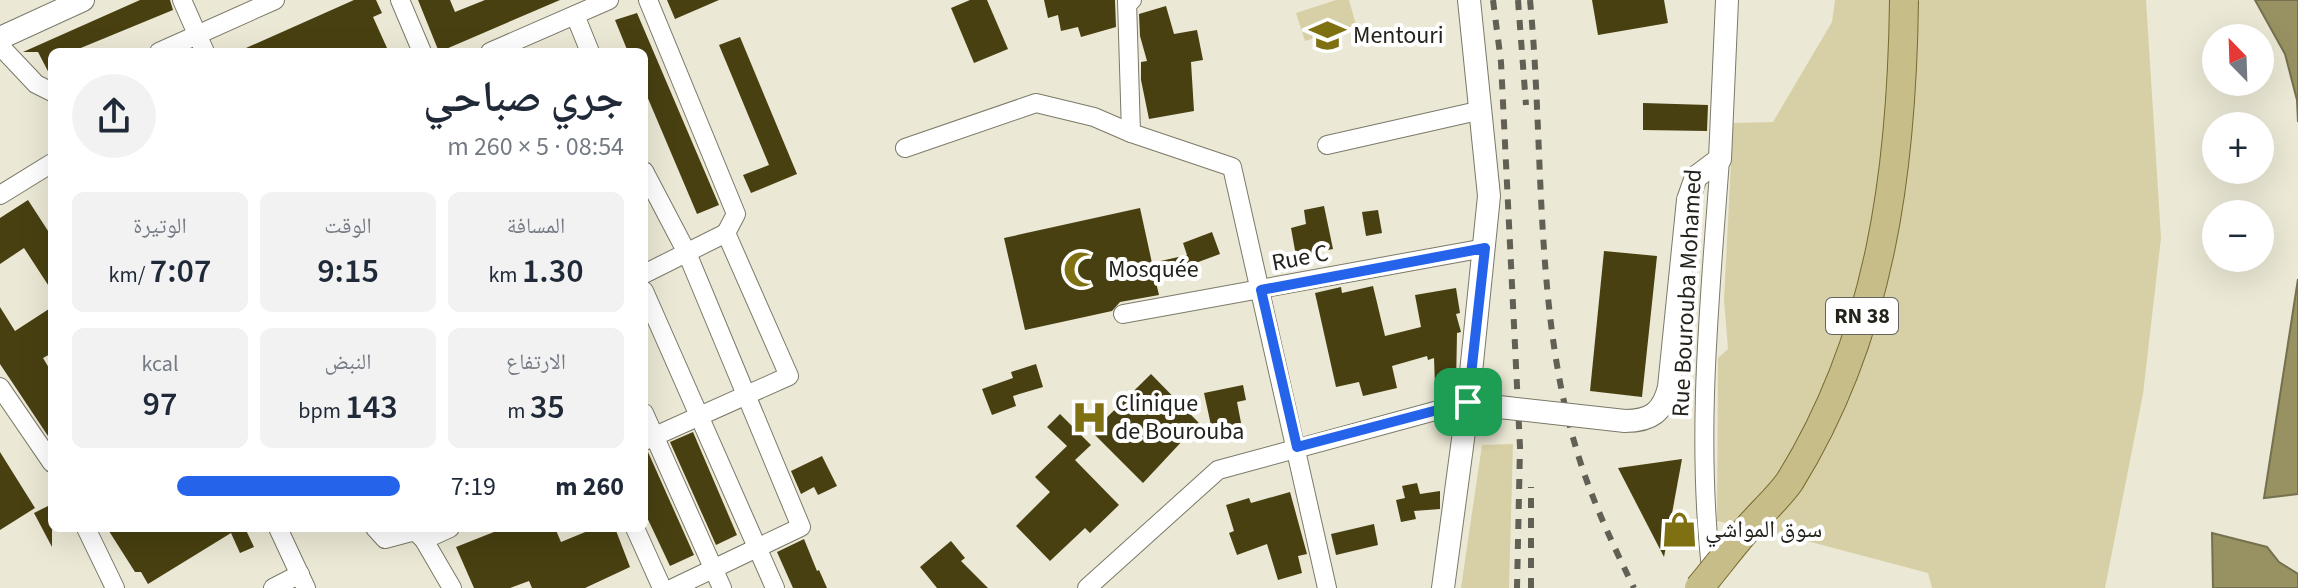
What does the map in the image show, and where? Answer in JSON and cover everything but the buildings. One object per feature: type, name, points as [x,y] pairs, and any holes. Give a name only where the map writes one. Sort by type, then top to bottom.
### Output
[{"type":"main road","name":"RN 38","points":[[1699,588],[1788,483],[1846,366],[1880,263],[1889,216],[1903,84],[1904,0]]},
{"type":"street","points":[[0,38],[83,0]]},
{"type":"street","points":[[182,0],[202,44]]},
{"type":"street","points":[[180,48],[202,44],[275,0]]},
{"type":"street","points":[[400,0],[420,48]]},
{"type":"street","points":[[510,48],[530,44],[575,15],[609,0]]},
{"type":"street","points":[[648,0],[736,214],[726,233],[648,272]]},
{"type":"street","points":[[1131,133],[1127,1],[1132,0]]},
{"type":"street","points":[[1443,588],[1468,402],[1489,196],[1469,0]]},
{"type":"street","name":"Rue Bourouba Mohamed","points":[[1714,588],[1704,482],[1707,331],[1720,159],[1727,0]]},
{"type":"street","points":[[575,15],[588,48]]},
{"type":"street","points":[[0,46],[36,84],[48,90]]},
{"type":"street","points":[[905,148],[1036,103],[1094,117],[1131,133],[1232,167],[1327,588]]},
{"type":"street","points":[[1327,145],[1482,110]]},
{"type":"street","points":[[1087,588],[1218,470],[1468,402],[1643,421],[1655,416],[1665,404],[1688,200],[1696,177],[1720,159]]},
{"type":"street","points":[[0,195],[48,165]]},
{"type":"street","points":[[648,179],[687,253],[801,527],[673,588]]},
{"type":"street","points":[[722,588],[649,439],[789,376],[726,233]]},
{"type":"street","name":"Rue C","points":[[1123,314],[1485,248]]},
{"type":"street","points":[[648,300],[775,588]]},
{"type":"street","points":[[0,387],[48,457]]},
{"type":"street","points":[[88,532],[115,588]]},
{"type":"street","points":[[273,588],[303,581],[280,532]]},
{"type":"street","points":[[379,532],[385,539],[411,532]]},
{"type":"street","points":[[416,532],[424,540],[452,588]]},
{"type":"street","points":[[424,540],[441,532]]},
{"type":"street","points":[[637,532],[662,588]]},
{"type":"shaded area","points":[[1336,0],[1349,0],[1356,25],[1305,41],[1296,13]]},
{"type":"shaded area","points":[[1835,0],[2146,0],[2161,238],[2143,394],[2105,588],[1932,588],[1928,573],[1788,536],[1717,521],[1718,358],[1728,349],[1724,300],[1733,123],[1773,122],[1832,22]]},
{"type":"shaded area","points":[[2255,0],[2298,0],[2298,122],[2297,100],[2285,54],[2274,34],[2274,24],[2268,24]]},
{"type":"shaded area","points":[[2298,279],[2298,494],[2264,498]]},
{"type":"shaded area","points":[[1513,444],[1509,588],[1461,588],[1482,445]]},
{"type":"shaded area","points":[[2212,533],[2267,547],[2279,562],[2298,574],[2298,588],[2213,588]]},
{"type":"railway","points":[[1493,0],[1501,62],[1520,447],[1517,588]]},
{"type":"railway","points":[[1518,0],[1526,105]]},
{"type":"railway","points":[[1530,0],[1542,226],[1553,340],[1576,448],[1588,484],[1634,588]]},
{"type":"railway","points":[[1531,487],[1531,588]]},
{"type":"place","name":"Mentouri","points":[[1327,35]]},
{"type":"place","name":"Mosquée","points":[[1082,269]]},
{"type":"place","name":"Clinique de Bourouba","points":[[1089,417]]},
{"type":"place","name":"سوق المواشي","points":[[1679,529]]},
{"type":"route","points":[[1485,248],[1468,402],[1297,447],[1261,290],[1485,248]]}]
